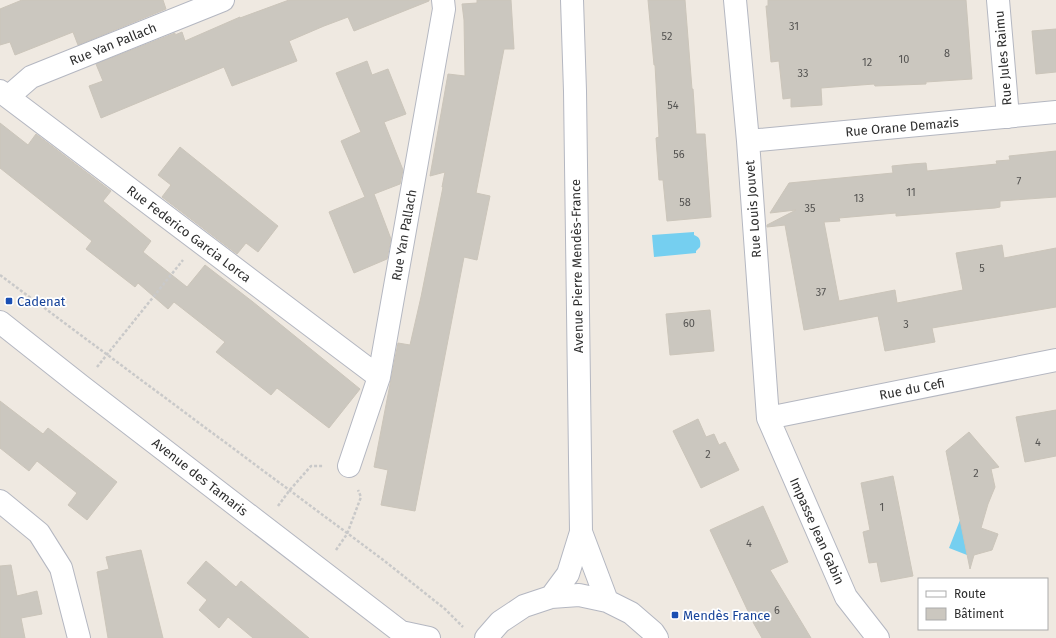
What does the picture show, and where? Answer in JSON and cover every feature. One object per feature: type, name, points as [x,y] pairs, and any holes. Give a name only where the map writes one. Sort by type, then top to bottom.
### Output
[{"type":"street","name":"Rue Yan Pallach","points":[[4,94],[31,77],[223,0]]},
{"type":"street","name":"Rue Yan Pallach","points":[[349,466],[379,377],[444,9],[443,0]]},
{"type":"street","name":"Avenue Pierre Mendès-France","points":[[551,597],[568,574],[581,532],[575,91],[572,0]]},
{"type":"street","name":"Rue Louis Jouvet","points":[[735,0],[748,141],[768,418]]},
{"type":"street","name":"Rue Jules Raimu","points":[[998,0],[1008,117]]},
{"type":"street","name":"Rue Federico Garcia Lorca","points":[[4,94],[379,377]]},
{"type":"street","name":"Rue Orane Demazis","points":[[748,141],[1056,112]]},
{"type":"street","name":"Avenue des Tamaris","points":[[0,322],[404,635],[429,638]]},
{"type":"street","name":"Rue du Cefi","points":[[768,418],[1056,360]]},
{"type":"street","name":"Impasse Jean Gabin","points":[[768,418],[846,597],[878,638]]},
{"type":"street","points":[[0,501],[39,533],[61,568],[79,638]]},
{"type":"street","name":"Avenue Pierre Mendès-France","points":[[581,532],[607,601]]},
{"type":"street","points":[[486,638],[500,622],[524,606],[551,597],[579,595],[607,601],[632,613],[653,632],[657,638]]},
{"type":"path","points":[[81,386],[198,241]]},
{"type":"path","points":[[0,275],[382,559],[465,628]]},
{"type":"path","points":[[263,526],[310,466],[349,466],[360,497],[347,534],[321,571]]},
{"type":"water","points":[[694,232],[694,235],[700,240],[700,247],[696,253],[654,257],[652,235]]},
{"type":"water","points":[[962,515],[979,521],[967,555],[949,548]]},
{"type":"building","points":[[22,0],[163,0],[166,9],[78,45],[73,32],[15,55],[10,42],[0,45],[0,9]]},
{"type":"building","points":[[289,0],[429,1],[354,31],[348,17],[289,41],[297,61],[232,86],[224,67],[101,118],[89,86],[103,81],[96,64],[175,33],[175,35],[182,32],[185,41],[240,17]]},
{"type":"building","points":[[477,0],[511,0],[514,49],[504,49],[476,193],[490,196],[477,260],[464,257],[415,511],[381,505],[388,470],[374,467],[398,343],[410,345],[443,187],[445,172],[430,176],[448,74],[465,76],[464,20],[462,4],[477,3]]},
{"type":"building","points":[[648,0],[685,0],[696,134],[705,134],[711,217],[667,221],[663,180],[659,180],[656,138],[659,137],[655,65]]},
{"type":"building","points":[[768,0],[966,0],[972,79],[926,82],[926,84],[875,86],[874,84],[821,88],[822,105],[791,107],[791,98],[783,99],[779,61],[771,62],[766,6],[768,6]]},
{"type":"building","points":[[1056,29],[1056,72],[1036,74],[1032,31]]},
{"type":"building","points":[[367,61],[372,75],[388,69],[406,114],[384,122],[403,170],[400,184],[374,194],[391,239],[387,259],[354,273],[329,212],[365,197],[341,141],[361,132],[336,73]]},
{"type":"building","points":[[0,123],[28,145],[36,134],[111,191],[103,201],[151,241],[143,252],[187,287],[205,265],[360,389],[329,428],[277,388],[271,395],[216,352],[225,342],[174,302],[168,309],[138,283],[135,287],[86,249],[92,241],[0,168]]},
{"type":"building","points":[[180,147],[278,226],[258,252],[246,243],[237,254],[162,197],[171,185],[158,175]]},
{"type":"building","points":[[1056,151],[1056,197],[1000,201],[1000,207],[995,208],[896,216],[896,213],[839,218],[840,221],[824,222],[839,301],[895,290],[897,303],[963,290],[956,253],[1002,245],[1004,258],[1056,248],[1056,307],[932,328],[935,342],[885,351],[878,316],[804,330],[785,225],[767,227],[767,225],[796,210],[770,213],[789,183],[893,173],[892,166],[912,164],[926,163],[927,171],[997,164],[996,161],[1010,160],[1009,156]]},
{"type":"building","points":[[710,310],[714,351],[670,355],[666,314]]},
{"type":"building","points":[[0,401],[43,434],[48,428],[117,482],[87,520],[68,505],[77,493],[37,461],[29,471],[0,448]]},
{"type":"building","points":[[1056,410],[1056,456],[1025,462],[1016,417]]},
{"type":"building","points":[[698,419],[706,437],[714,434],[719,445],[725,442],[739,470],[701,488],[673,431]]},
{"type":"building","points":[[969,432],[999,467],[991,469],[995,487],[981,528],[998,534],[992,550],[974,555],[970,569],[946,451]]},
{"type":"building","points":[[893,476],[913,576],[881,582],[877,562],[869,563],[863,532],[870,530],[861,483]]},
{"type":"building","points":[[763,506],[788,562],[770,570],[811,638],[762,638],[710,530]]},
{"type":"building","points":[[141,550],[163,638],[108,638],[97,572],[109,569],[106,557]]},
{"type":"building","points":[[206,561],[236,587],[241,581],[309,638],[253,638],[228,617],[219,628],[199,610],[207,600],[187,583]]},
{"type":"building","points":[[11,565],[17,596],[37,591],[42,614],[21,618],[25,638],[0,638],[0,566]]},
{"type":"place","name":"Cadenat","points":[[9,301]]},
{"type":"place","name":"Mendès France","points":[[675,615]]}]
